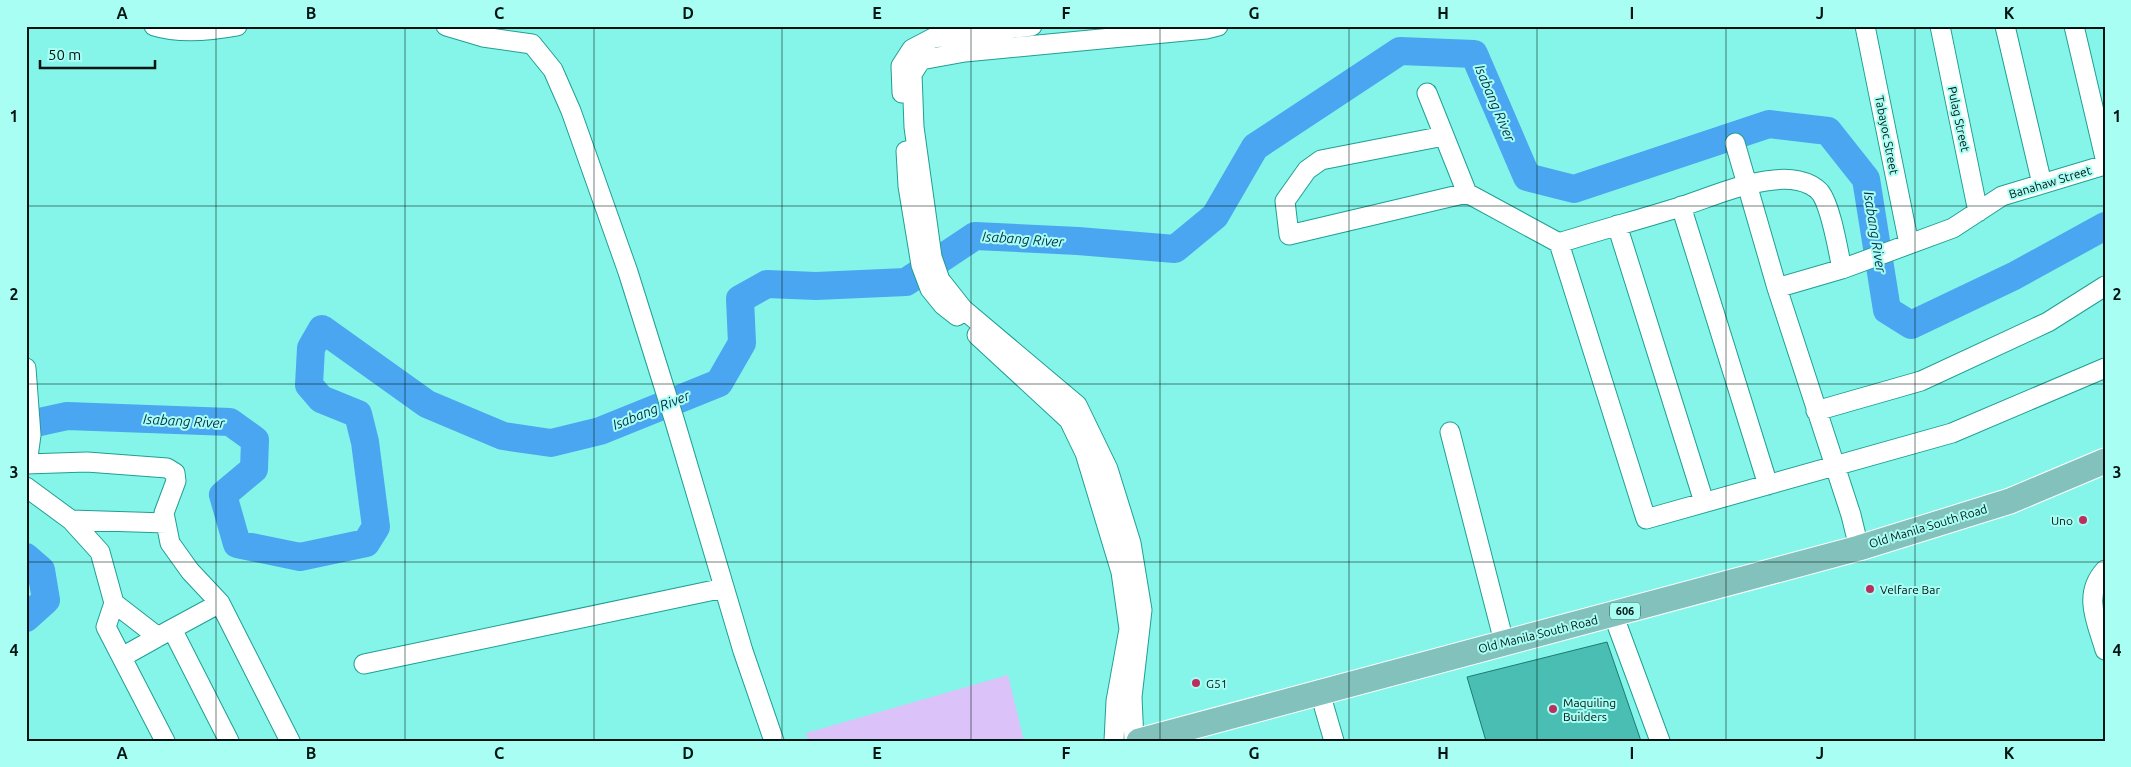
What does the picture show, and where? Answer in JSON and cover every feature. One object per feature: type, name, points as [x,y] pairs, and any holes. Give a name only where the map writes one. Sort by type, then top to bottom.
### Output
[{"type":"main road","name":"Old Manila South Road","points":[[1139,741],[1859,548],[2010,501],[2105,461]]},
{"type":"street","points":[[154,26],[166,30],[212,30],[237,26]]},
{"type":"street","points":[[446,26],[483,37],[532,44],[554,70],[572,111],[625,263],[676,422],[743,651],[774,741]]},
{"type":"street","points":[[1032,26],[933,38],[912,49],[901,66],[908,186],[927,261],[943,305],[967,324],[1069,420],[1085,453],[1120,572],[1129,628],[1116,701],[1114,741]]},
{"type":"street","points":[[927,261],[914,127],[912,74],[921,60],[1088,33],[1206,29],[1218,26]]},
{"type":"street","name":"Tabayoc Street","points":[[1865,26],[1908,244]]},
{"type":"street","name":"Pulag Street","points":[[1940,26],[1978,212]]},
{"type":"street","points":[[2006,26],[2042,184]]},
{"type":"street","points":[[2074,26],[2105,158]]},
{"type":"street","points":[[1427,93],[1467,193],[1559,243],[1646,519],[1952,433],[2105,368]]},
{"type":"street","points":[[1444,136],[1321,160],[1307,170],[1286,201],[1289,235],[1467,193]]},
{"type":"street","points":[[1735,143],[1777,288],[1851,514],[1859,548]]},
{"type":"street","name":"Banahaw Street","points":[[1777,288],[1849,266],[1953,228],[2002,196],[2105,165]]},
{"type":"street","points":[[1559,243],[1747,184],[1775,179],[1796,180],[1808,184],[1819,192],[1826,205],[1849,266]]},
{"type":"street","points":[[1681,206],[1768,485]]},
{"type":"street","points":[[1617,225],[1704,502]]},
{"type":"street","points":[[935,285],[1077,405],[1108,469],[1131,543],[1142,610],[1132,697],[1134,741]]},
{"type":"street","points":[[1816,411],[1921,380],[2048,322],[2105,286]]},
{"type":"street","points":[[26,368],[31,435],[26,464],[87,462],[167,468],[175,473],[176,481],[164,513],[170,543],[190,571],[220,603],[290,741]]},
{"type":"street","points":[[1450,432],[1504,642]]},
{"type":"street","points":[[26,487],[71,520],[100,552],[114,603],[106,627],[165,741]]},
{"type":"street","points":[[71,520],[166,523]]},
{"type":"street","points":[[2105,570],[2098,577],[2090,601],[2105,650]]},
{"type":"street","points":[[364,664],[724,588]]},
{"type":"street","points":[[114,603],[165,633],[230,741]]},
{"type":"street","points":[[122,657],[220,603]]},
{"type":"street","points":[[1613,614],[1660,741]]},
{"type":"street","points":[[1320,693],[1334,741]]},
{"type":"shaded area","points":[[1008,675],[1024,741],[808,741],[806,733]]},
{"type":"building","name":"Maquiling Builders","points":[[1607,642],[1641,741],[1486,741],[1467,677]]},
{"type":"waterway","name":"Isabang River","points":[[26,425],[67,416],[230,422],[255,440],[254,469],[223,495],[237,544],[300,557],[366,543],[376,527],[365,442],[358,414],[321,399],[309,385],[311,348],[322,329],[427,404],[503,436],[551,443],[600,431],[719,383],[742,343],[740,299],[767,284],[816,286],[906,282],[975,236],[1078,241],[1175,249],[1215,216],[1255,147],[1400,51],[1474,54],[1527,177],[1574,189],[1769,124],[1828,131],[1866,179],[1887,310],[1911,325],[2014,276],[2105,226]]},
{"type":"waterway","name":"Isabang River","points":[[26,557],[41,570],[46,600],[26,618]]},
{"type":"place","name":"Uno","points":[[2083,520]]},
{"type":"place","name":"Velfare Bar","points":[[1870,589]]},
{"type":"place","name":"G51","points":[[1196,683]]},
{"type":"place","name":"Maquiling Builders","points":[[1553,709]]}]
